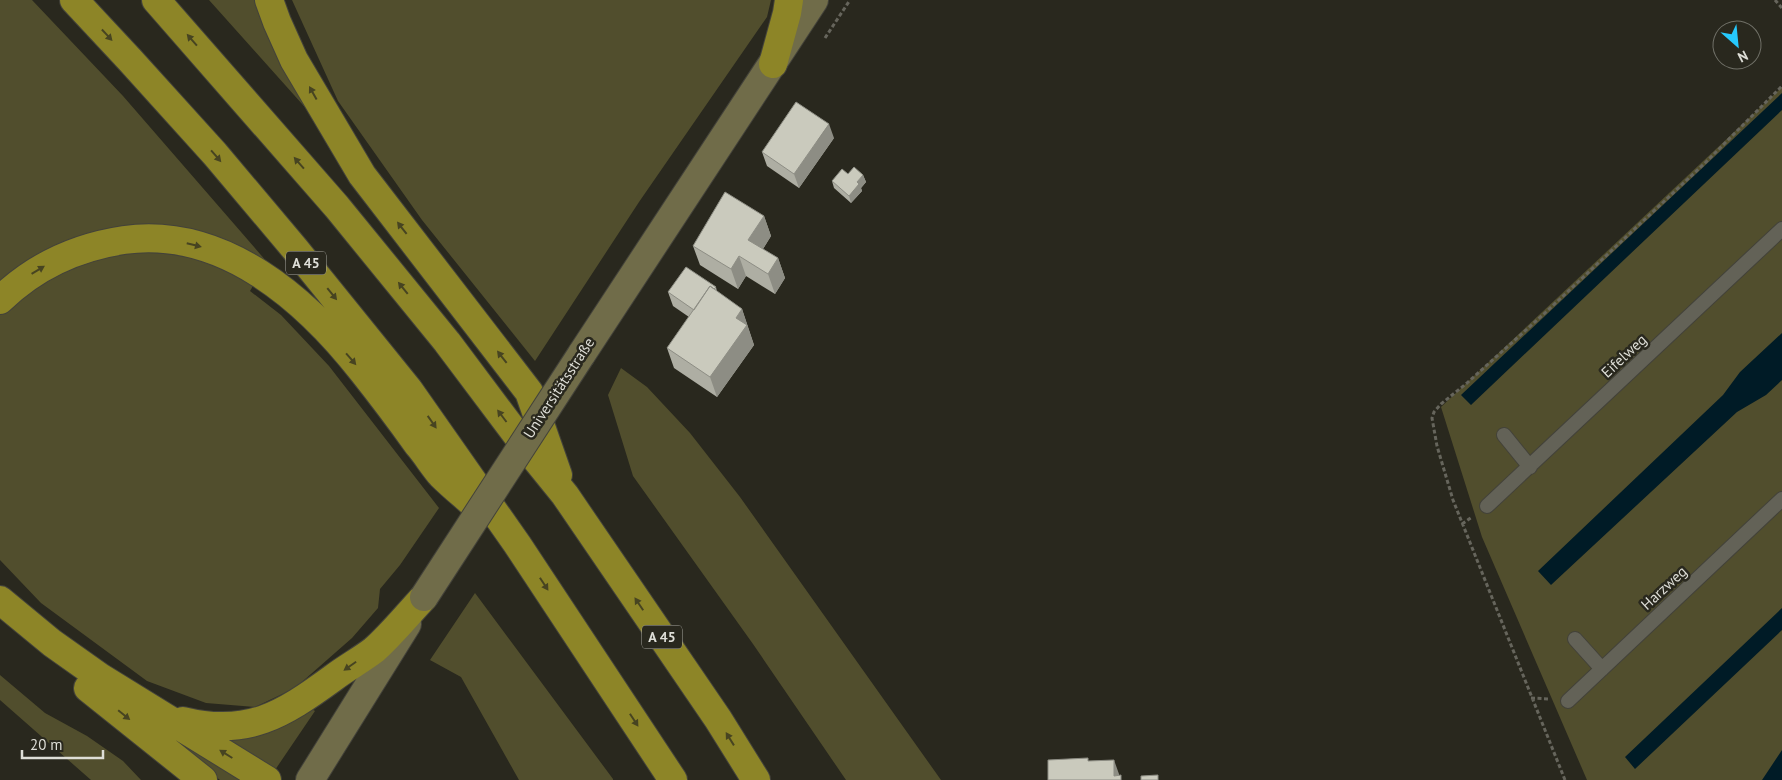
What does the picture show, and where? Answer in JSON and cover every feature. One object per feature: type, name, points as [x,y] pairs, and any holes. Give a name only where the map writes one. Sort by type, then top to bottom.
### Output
[{"type":"highway","name":"A 45","points":[[74,0],[208,147],[295,249],[409,390],[517,544],[673,780]]},
{"type":"highway","name":"A 45","points":[[156,0],[337,206],[447,342],[522,442],[565,495],[718,719],[756,780]]},
{"type":"highway","points":[[269,0],[294,60],[362,175],[529,392],[565,495]]},
{"type":"highway","points":[[773,64],[789,0]]},
{"type":"highway","points":[[0,300],[15,286],[41,268],[70,254],[102,243],[132,239],[166,238],[201,246],[231,257],[255,270],[313,315],[362,371],[441,474],[517,544]]},
{"type":"highway","points":[[167,717],[200,726],[221,727],[246,725],[270,718],[293,707],[374,650],[424,597]]},
{"type":"highway","points":[[0,600],[60,649],[100,677],[267,780]]},
{"type":"highway","points":[[0,624],[117,710],[192,775]]},
{"type":"main road","name":"Universitätsstraße","points":[[310,780],[424,597],[581,354],[814,0]]},
{"type":"lane","name":"Eifelweg","points":[[1487,506],[1782,229]]},
{"type":"lane","points":[[1504,435],[1530,467]]},
{"type":"lane","name":"Harzweg","points":[[1568,701],[1782,499]]},
{"type":"lane","points":[[1576,639],[1602,669]]},
{"type":"path","points":[[1774,0],[1782,8]]},
{"type":"path","points":[[1565,780],[1453,500],[1437,446],[1432,418],[1434,412],[1441,404],[1553,305],[1705,163],[1782,86]]},
{"type":"shaded area","points":[[0,0],[32,0],[123,96],[267,262],[250,291],[281,315],[329,366],[439,508],[400,565],[380,589],[378,608],[352,638],[295,688],[255,707],[206,703],[147,681],[41,603],[0,560]]},
{"type":"shaded area","points":[[209,0],[260,0],[311,114]]},
{"type":"shaded area","points":[[292,0],[771,0],[767,17],[639,202],[535,361],[422,220],[338,101]]},
{"type":"shaded area","points":[[1782,87],[1782,780],[1587,780],[1482,537],[1441,407]]},
{"type":"shaded area","points":[[621,368],[647,387],[690,433],[740,497],[941,780],[846,780],[753,644],[633,476],[608,395]]},
{"type":"shaded area","points":[[475,593],[613,780],[519,780],[461,677],[430,660]]},
{"type":"shaded area","points":[[0,675],[45,713],[87,736],[123,761],[141,780],[91,780],[0,700]]},
{"type":"shaded area","points":[[129,709],[243,780],[220,780]]},
{"type":"shaded area","points":[[312,709],[315,711],[275,770],[230,743],[231,740],[275,730]]},
{"type":"water","points":[[1782,93],[1782,110],[1471,405],[1461,395]]},
{"type":"water","points":[[1782,333],[1782,380],[1766,395],[1737,412],[1551,585],[1538,571],[1723,395],[1740,372]]},
{"type":"water","points":[[1782,608],[1782,630],[1635,769],[1625,757]]},
{"type":"water","points":[[1782,750],[1782,780],[1762,780]]},
{"type":"building","points":[[796,102],[829,124],[794,174],[762,152]]},
{"type":"building","points":[[854,167],[863,175],[857,182],[859,184],[849,196],[832,181],[842,169],[848,174]]},
{"type":"building","points":[[725,192],[764,216],[748,240],[778,258],[768,274],[739,256],[731,269],[693,246]]},
{"type":"building","points":[[686,267],[716,287],[714,289],[710,286],[694,310],[668,292]]},
{"type":"building","points":[[710,286],[742,309],[736,318],[747,325],[710,377],[667,348]]},
{"type":"building","points":[[1088,758],[1088,761],[1114,760],[1114,776],[1121,775],[1121,780],[1048,780],[1048,760]]},
{"type":"building","points":[[1158,775],[1158,780],[1141,780],[1141,776]]}]
